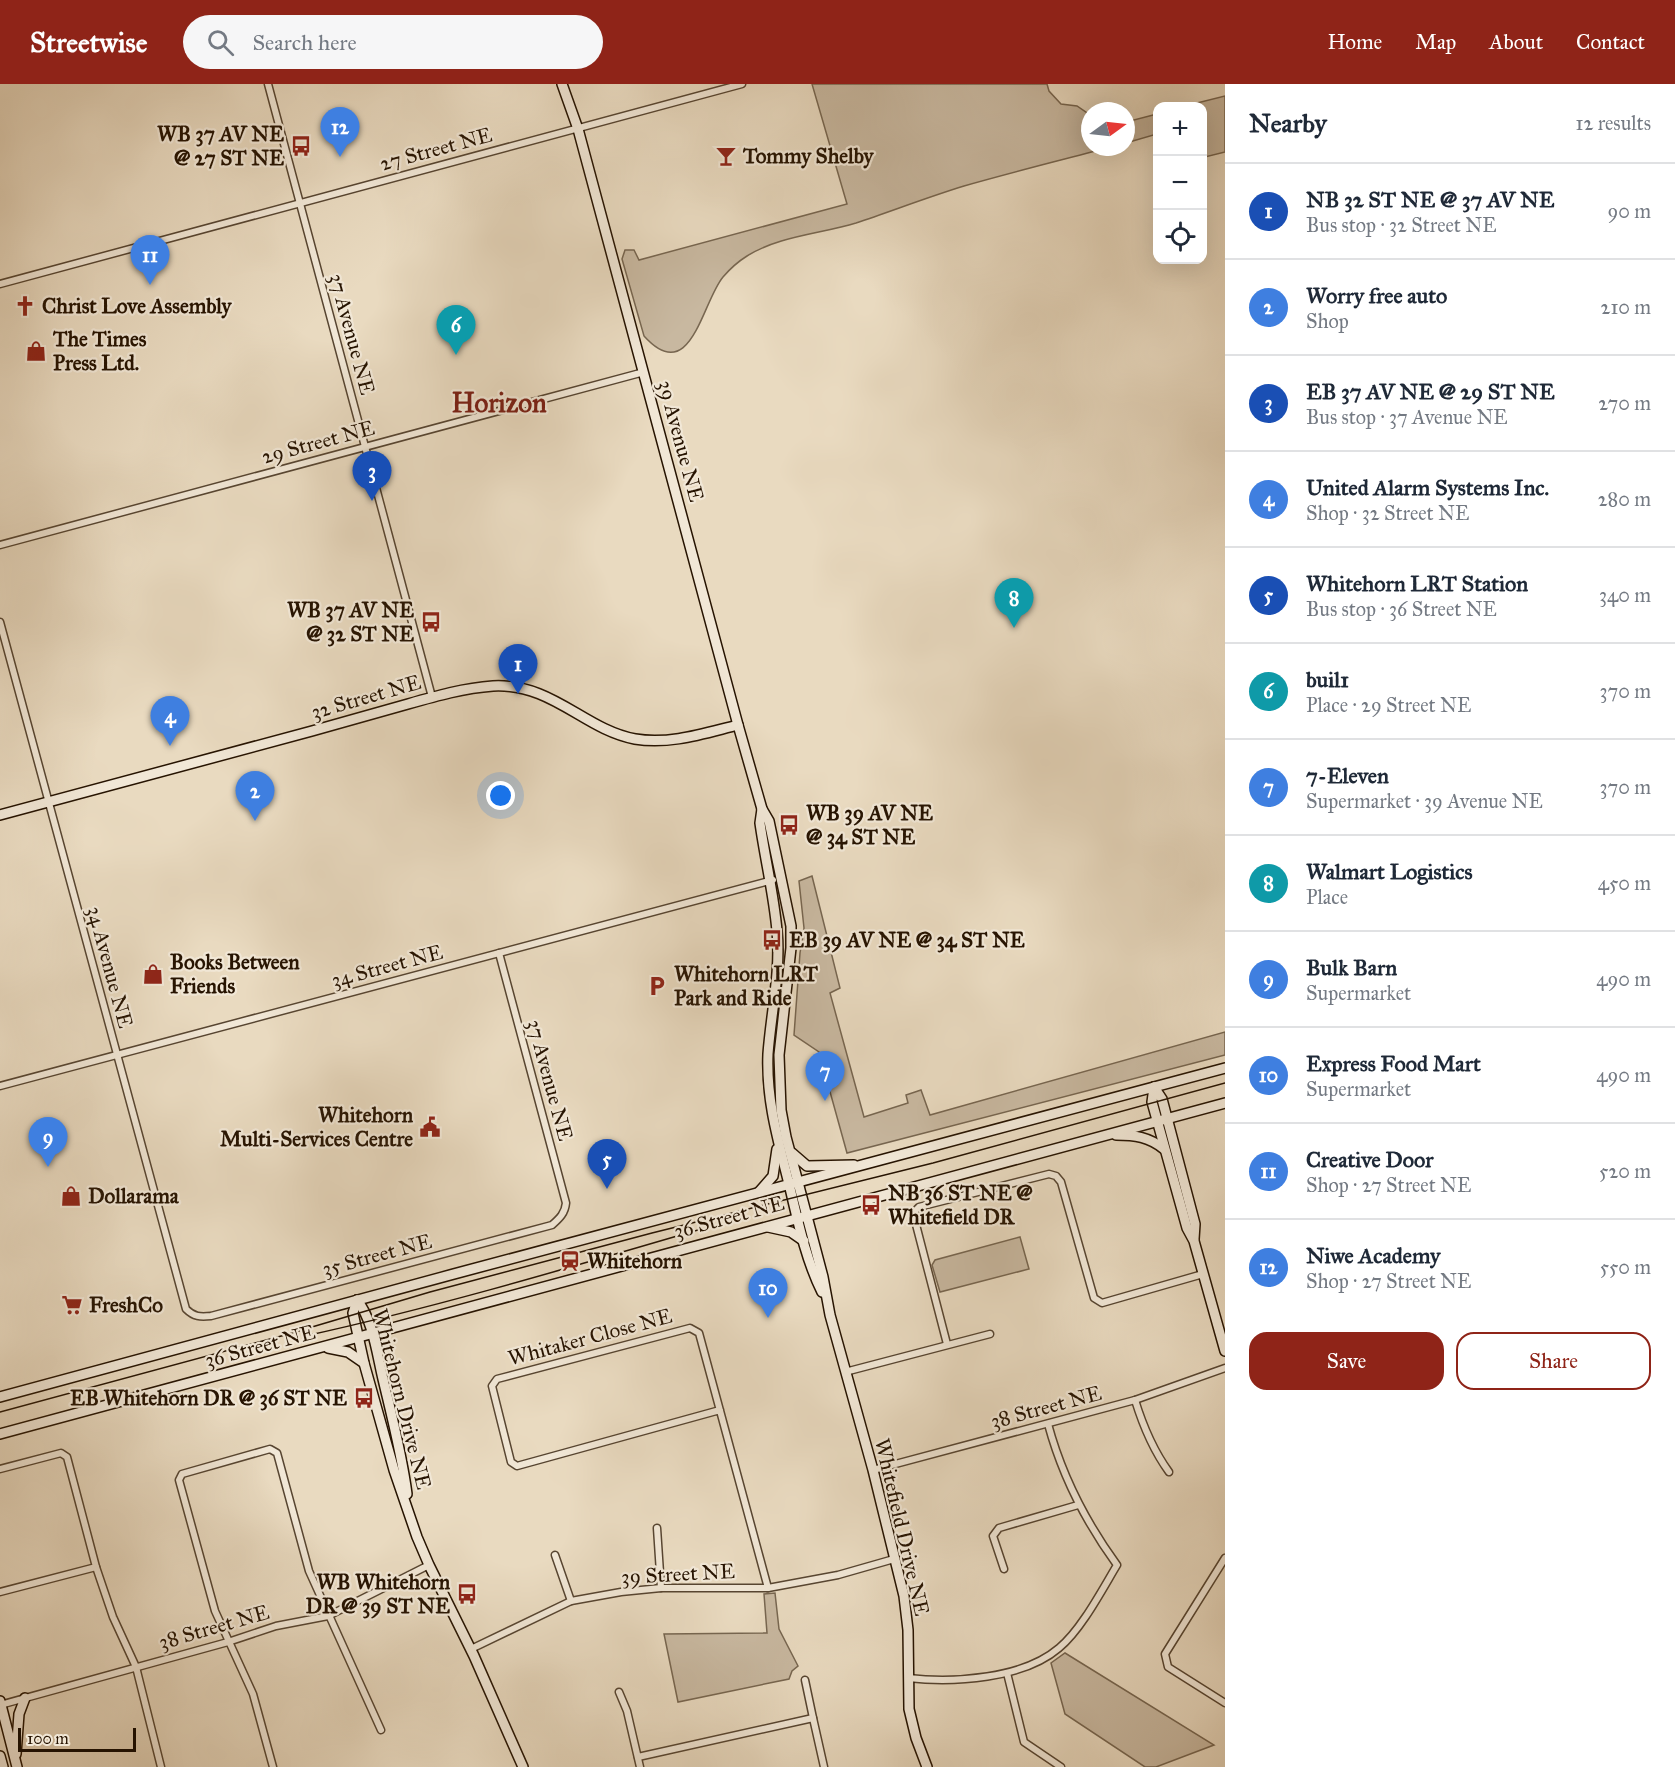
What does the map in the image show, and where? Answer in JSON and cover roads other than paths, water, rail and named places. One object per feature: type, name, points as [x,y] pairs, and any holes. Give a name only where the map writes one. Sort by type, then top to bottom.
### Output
[{"type":"street","name":"37 Avenue NE","points":[[268,84],[432,697]]},
{"type":"street","name":"39 Avenue NE","points":[[562,84],[578,129],[738,725],[762,809],[769,821],[782,877],[791,926],[780,1038],[779,1088],[781,1110],[790,1150],[808,1215]]},
{"type":"street","name":"27 Street NE","points":[[0,284],[742,84]]},
{"type":"street","name":"29 Street NE","points":[[0,545],[644,372]]},
{"type":"street","name":"34 Avenue NE","points":[[0,622],[186,1310],[195,1317]]},
{"type":"street","name":"32 Street NE","points":[[0,815],[110,788],[432,697],[490,686],[519,687],[558,702],[610,731],[634,739],[667,741],[738,725]]},
{"type":"street","name":"39 Avenue NE","points":[[762,809],[760,823],[777,942],[768,1055],[768,1092],[778,1144],[797,1217]]},
{"type":"street","name":"34 Street NE","points":[[0,1086],[782,877]]},
{"type":"street","name":"37 Avenue NE","points":[[499,953],[566,1203],[563,1215]]},
{"type":"street","name":"36 Street NE","points":[[0,1397],[613,1230],[799,1183],[1225,1068]]},
{"type":"street","points":[[1154,1087],[1162,1099],[1195,1224],[1194,1241]]},
{"type":"street","points":[[1154,1087],[1152,1102],[1164,1149],[1187,1228],[1194,1241],[1225,1351]]},
{"type":"street","name":"36 Street NE","points":[[0,1434],[1225,1103]]},
{"type":"street","points":[[1107,1134],[1140,1136],[1155,1141],[1164,1149]]},
{"type":"street","points":[[757,1194],[773,1176],[778,1144]]},
{"type":"street","points":[[790,1150],[807,1166],[844,1164],[862,1166]]},
{"type":"street","points":[[947,1344],[913,1213],[919,1207],[1049,1174],[1056,1176],[1061,1182],[1094,1298],[1102,1303],[1203,1274]]},
{"type":"street","name":"35 Street NE","points":[[195,1317],[211,1316],[552,1225],[563,1215]]},
{"type":"street","name":"Whitefield Drive NE","points":[[808,1215],[823,1277],[825,1297],[873,1470],[904,1596],[908,1630],[909,1709],[916,1738],[927,1767]]},
{"type":"street","name":"Whitefield Drive NE","points":[[797,1217],[816,1279],[825,1297]]},
{"type":"street","points":[[763,1227],[791,1232],[804,1241]]},
{"type":"street","name":"Whitehorn Drive NE","points":[[357,1300],[365,1310],[404,1468],[410,1512]]},
{"type":"street","name":"Whitehorn Drive NE","points":[[357,1300],[353,1313],[364,1363],[394,1470],[417,1537],[471,1649],[523,1767]]},
{"type":"street","name":"Whitaker Close NE","points":[[720,1410],[517,1466],[511,1462],[492,1386],[497,1379],[690,1328],[699,1333],[720,1410],[768,1588]]},
{"type":"street","points":[[845,1372],[990,1334]]},
{"type":"street","points":[[325,1347],[348,1352],[364,1363]]},
{"type":"street","name":"38 Street NE","points":[[873,1470],[1135,1400],[1225,1368]]},
{"type":"street","points":[[1135,1400],[1156,1455],[1169,1472]]},
{"type":"street","points":[[908,1678],[963,1678],[1007,1673],[1041,1661],[1060,1648],[1076,1630],[1117,1565],[1078,1505],[1057,1457],[1048,1424]]},
{"type":"street","points":[[273,1767],[253,1694],[243,1669],[228,1642],[208,1591],[179,1480],[182,1474],[270,1449],[277,1453],[309,1571],[381,1731]]},
{"type":"street","points":[[0,1469],[61,1453],[67,1456],[96,1567],[113,1617],[136,1667],[161,1767]]},
{"type":"street","points":[[1004,1569],[993,1536],[999,1528],[1078,1505]]},
{"type":"street","points":[[657,1528],[661,1588]]},
{"type":"street","points":[[555,1555],[571,1601]]},
{"type":"street","points":[[1225,1558],[1165,1654],[1168,1667],[1225,1703]]},
{"type":"street","name":"39 Street NE","points":[[471,1649],[571,1601],[661,1588],[768,1588],[838,1575],[894,1559]]},
{"type":"street","name":"38 Street NE","points":[[0,1703],[228,1642],[276,1626],[328,1616],[429,1565]]},
{"type":"street","points":[[0,1592],[96,1567]]},
{"type":"street","points":[[1007,1673],[1024,1742],[1061,1767]]},
{"type":"street","points":[[805,1680],[824,1767]]},
{"type":"street","points":[[619,1692],[627,1712],[640,1767]]},
{"type":"street","points":[[16,1763],[19,1714],[25,1698]]},
{"type":"street","points":[[0,1703],[16,1763]]},
{"type":"street","points":[[638,1757],[813,1718]]},
{"type":"street","points":[[0,1756],[3,1767]]},
{"type":"tram line","points":[[0,1412],[285,1335],[430,1292],[652,1233],[933,1163],[1225,1083]]},
{"type":"tram line","points":[[305,1336],[453,1300],[698,1230]]},
{"type":"place","name":"WB 37 AV NE @ 27 ST NE","points":[[301,146]]},
{"type":"place","name":"Tommy Shelby","points":[[726,156]]},
{"type":"place","name":"Niwe Academy","points":[[340,157]]},
{"type":"place","name":"Creative Door","points":[[150,285]]},
{"type":"place","name":"Christ Love Assembly","points":[[25,306]]},
{"type":"place","name":"The Times Press Ltd.","points":[[36,351]]},
{"type":"place","name":"buil1","points":[[456,355]]},
{"type":"place","name":"EB 37 AV NE @ 29 ST NE","points":[[372,501]]},
{"type":"place","name":"WB 37 AV NE @ 32 ST NE","points":[[431,622]]},
{"type":"place","name":"Walmart Logistics","points":[[1014,628]]},
{"type":"place","name":"NB 32 ST NE @ 37 AV NE","points":[[518,694]]},
{"type":"place","name":"United Alarm Systems Inc.","points":[[170,746]]},
{"type":"place","name":"Worry free auto","points":[[255,821]]},
{"type":"place","name":"WB 39 AV NE @ 34 ST NE","points":[[789,825]]},
{"type":"place","name":"EB 39 AV NE @ 34 ST NE","points":[[772,940]]},
{"type":"place","name":"Books Between Friends","points":[[153,974]]},
{"type":"place","name":"Whitehorn LRT Park and Ride","points":[[657,986]]},
{"type":"place","name":"7-Eleven","points":[[825,1101]]},
{"type":"place","name":"Whitehorn Multi-Services Centre","points":[[430,1127]]},
{"type":"place","name":"Bulk Barn","points":[[48,1167]]},
{"type":"place","name":"Whitehorn LRT Station","points":[[607,1189]]},
{"type":"place","name":"Dollarama","points":[[71,1196]]},
{"type":"place","name":"NB 36 ST NE @ Whitefield DR","points":[[871,1205]]},
{"type":"place","name":"Whitehorn","points":[[570,1261]]},
{"type":"place","name":"FreshCo","points":[[72,1305]]},
{"type":"place","name":"Express Food Mart","points":[[768,1318]]},
{"type":"place","name":"EB Whitehorn DR @ 36 ST NE","points":[[364,1398]]},
{"type":"place","name":"WB Whitehorn DR @ 39 ST NE","points":[[467,1594]]},
{"type":"district","name":"Horizon","points":[[499,402]]}]
